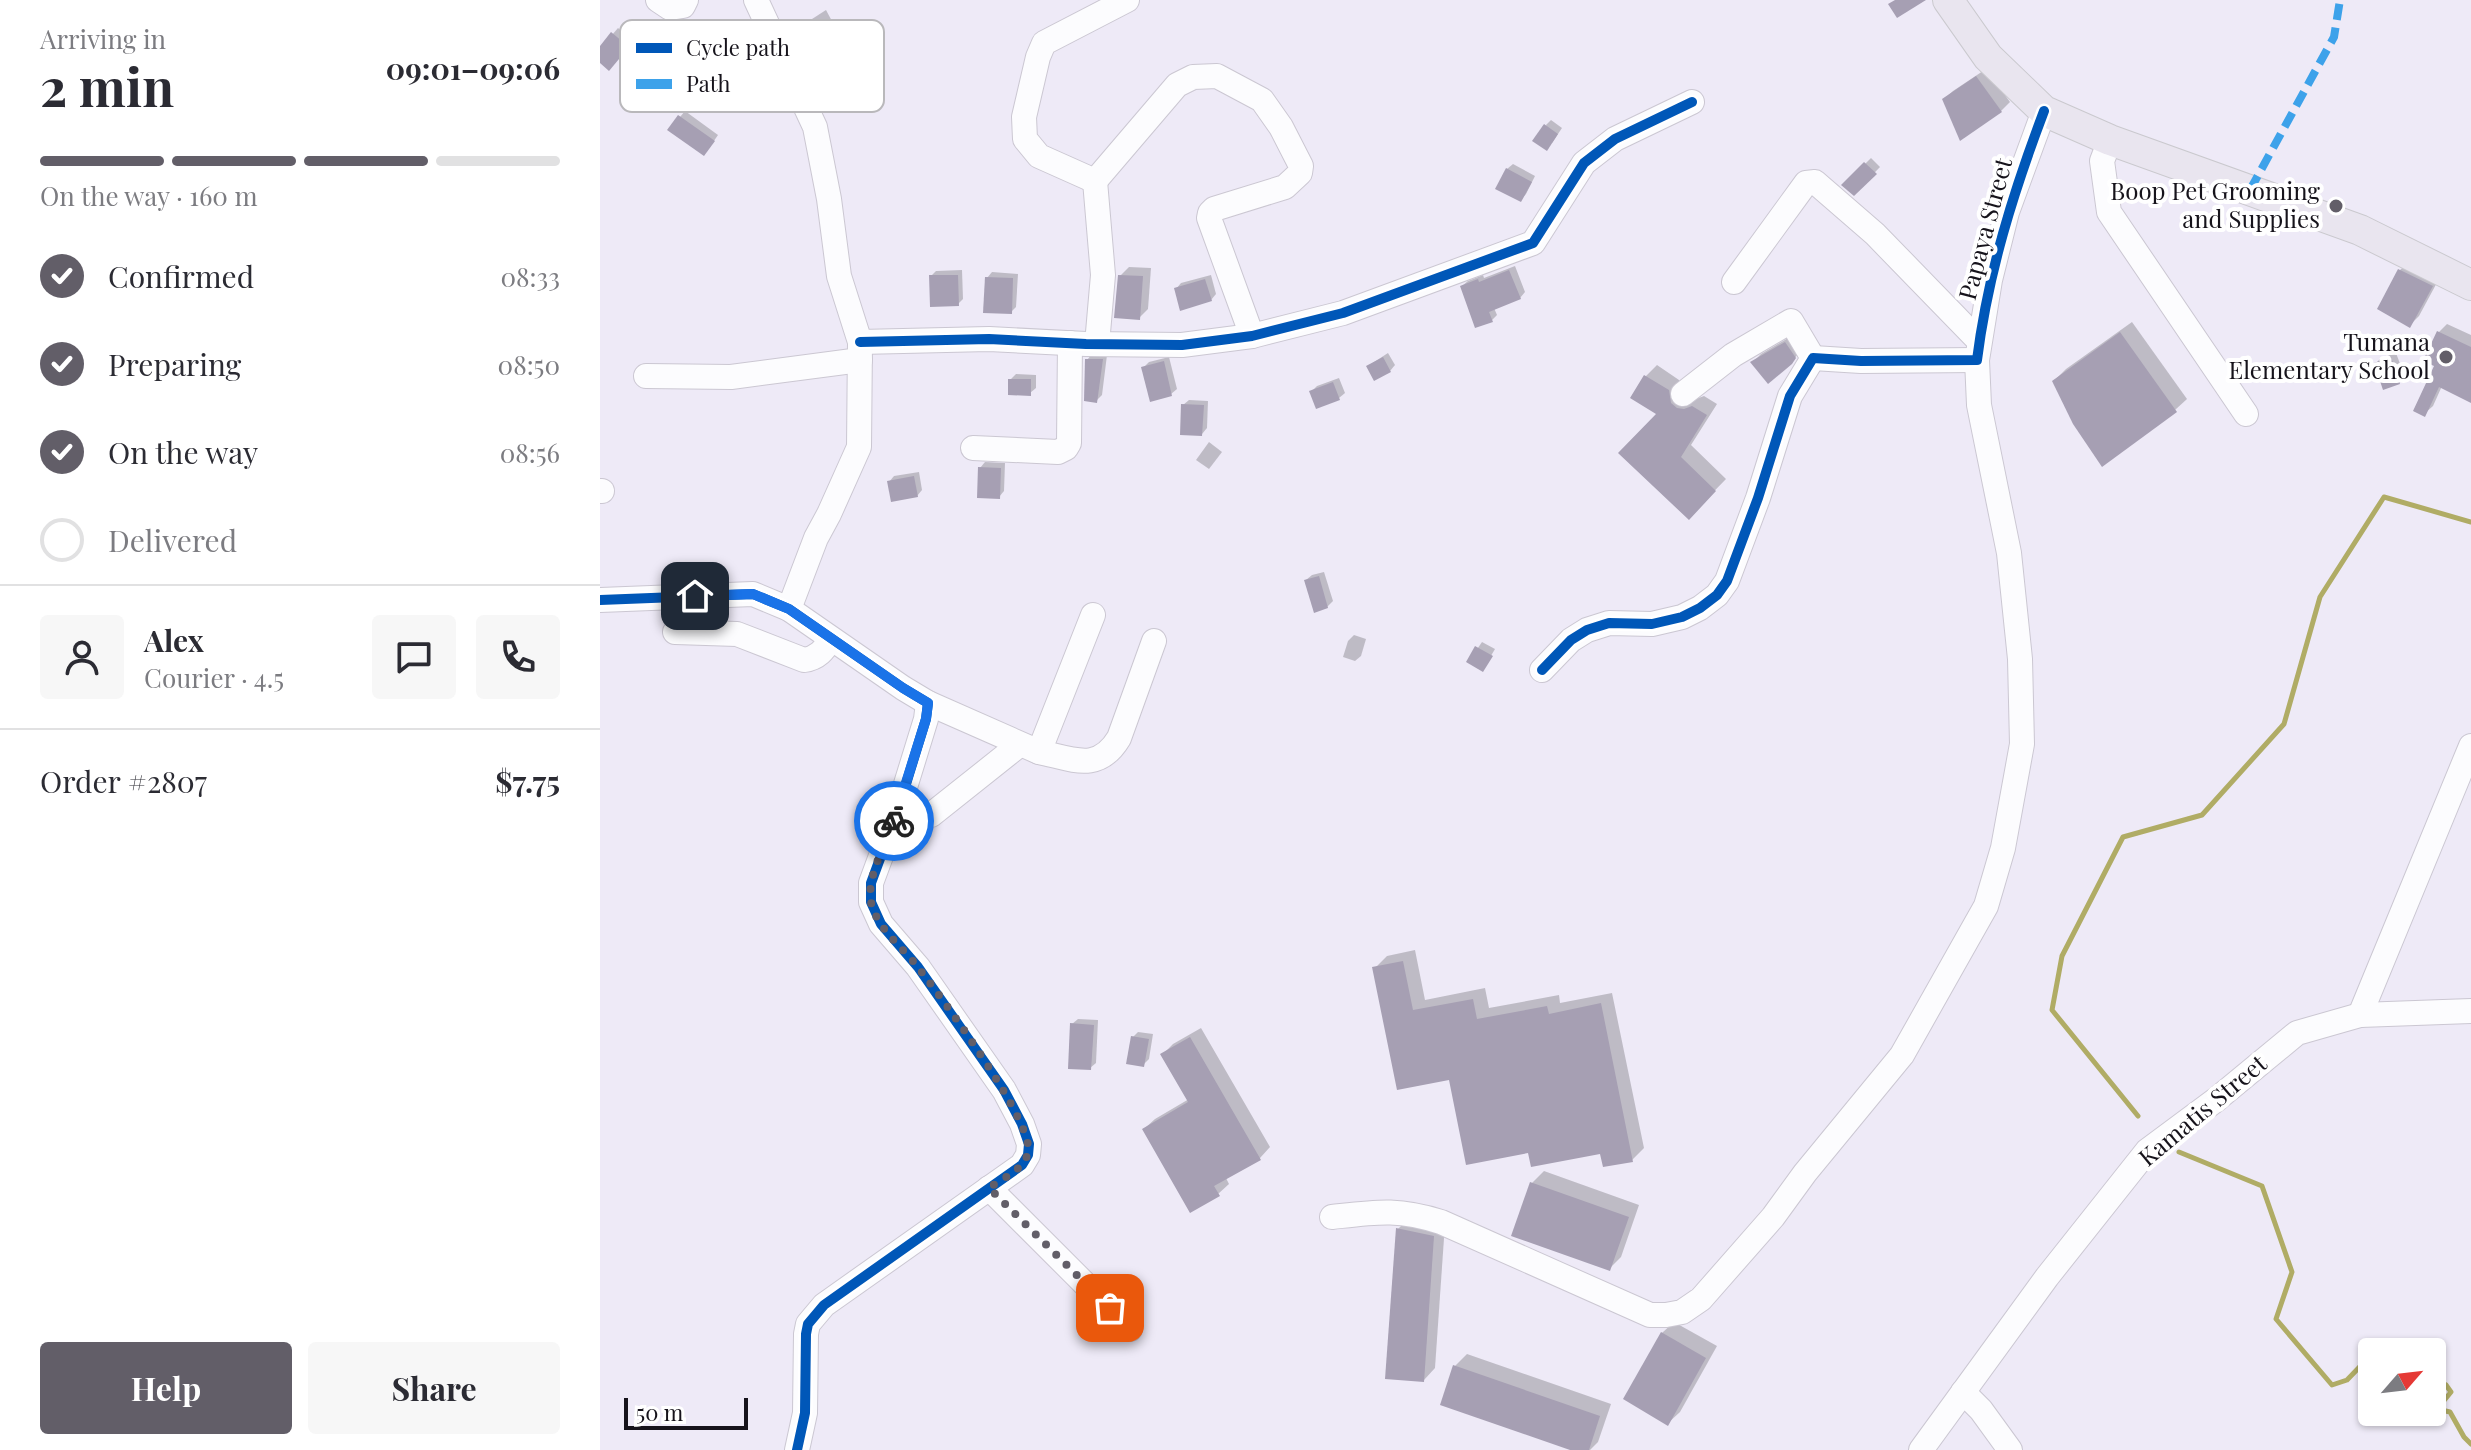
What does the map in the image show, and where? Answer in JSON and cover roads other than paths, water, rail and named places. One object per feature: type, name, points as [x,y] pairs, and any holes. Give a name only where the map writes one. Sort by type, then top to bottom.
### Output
[{"type":"main road","points":[[1948,0],[1988,57],[2044,111],[2110,140],[2360,230],[2471,285]]},
{"type":"street","points":[[658,0],[670,8],[683,6],[686,0]]},
{"type":"street","points":[[756,0],[765,20]]},
{"type":"street","points":[[1095,181],[1039,156],[1025,139],[1024,117],[1044,43],[1127,0]]},
{"type":"street","points":[[1097,344],[1103,275],[1095,181],[1177,85],[1193,77],[1217,76],[1262,100],[1281,127],[1301,166],[1300,173],[1285,187],[1214,209],[1210,213],[1209,218],[1252,336]]},
{"type":"street","points":[[646,376],[731,377],[860,351],[989,339],[1182,345],[1252,336],[1343,313],[1533,243],[1584,163],[1615,139],[1692,102]]},
{"type":"street","name":"Papaya Street","points":[[1332,1217],[1389,1211],[1417,1214],[1650,1315],[1682,1312],[1701,1299],[1773,1217],[1902,1055],[1986,906],[2003,848],[2022,744],[2020,659],[2009,553],[1979,405],[1978,350],[1990,280],[2007,212],[2044,111]]},
{"type":"street","points":[[789,609],[816,538],[859,447],[860,351],[839,276],[829,199],[815,127],[808,112]]},
{"type":"street","points":[[2110,140],[2102,161],[2109,212],[2246,414]]},
{"type":"street","points":[[1734,282],[1806,183],[1815,182],[1875,234],[1978,350]]},
{"type":"street","points":[[1683,394],[1733,355],[1791,321],[1813,358]]},
{"type":"street","points":[[973,448],[1058,452],[1066,448],[1069,443],[1070,343]]},
{"type":"street","points":[[1813,358],[1888,361],[1978,350]]},
{"type":"street","points":[[1542,670],[1571,640],[1587,630],[1609,623],[1652,624],[1682,617],[1717,595],[1727,581],[1758,498],[1790,396],[1813,358]]},
{"type":"street","points":[[600,600],[753,594],[789,609],[928,703],[1029,748],[1089,762],[1111,751],[1119,738],[1154,641]]},
{"type":"street","points":[[931,815],[1029,748],[1093,615]]},
{"type":"street","points":[[675,632],[737,634],[804,660],[813,659],[831,639]]},
{"type":"street","points":[[797,1450],[805,1413],[804,1360],[808,1324],[824,1305],[1022,1165],[1028,1155],[1029,1144],[1022,1124],[1004,1090],[918,967],[881,924],[871,902],[871,883],[898,810],[928,703]]},
{"type":"street","points":[[2360,1015],[2471,746]]},
{"type":"street","name":"Kamatis Street","points":[[1921,1450],[2047,1277],[2147,1151],[2217,1099],[2297,1033],[2360,1015],[2471,1011]]},
{"type":"street","points":[[989,1188],[1130,1329]]},
{"type":"street","points":[[1963,1392],[1981,1410],[2010,1450]]},
{"type":"waterway","points":[[2138,1116],[2052,1010],[2062,956],[2123,837],[2202,815],[2284,724],[2320,597],[2384,497],[2471,522]]},
{"type":"waterway","points":[[2179,1152],[2262,1186],[2292,1272],[2276,1319],[2332,1385],[2347,1380],[2358,1369]]},
{"type":"waterway","points":[[2446,1385],[2451,1392],[2446,1398]]},
{"type":"waterway","points":[[2446,1411],[2450,1412],[2471,1444]]},
{"type":"place","name":"Boop Pet Grooming and Supplies","points":[[2336,206]]},
{"type":"place","name":"Tumana Elementary School","points":[[2446,357]]}]
